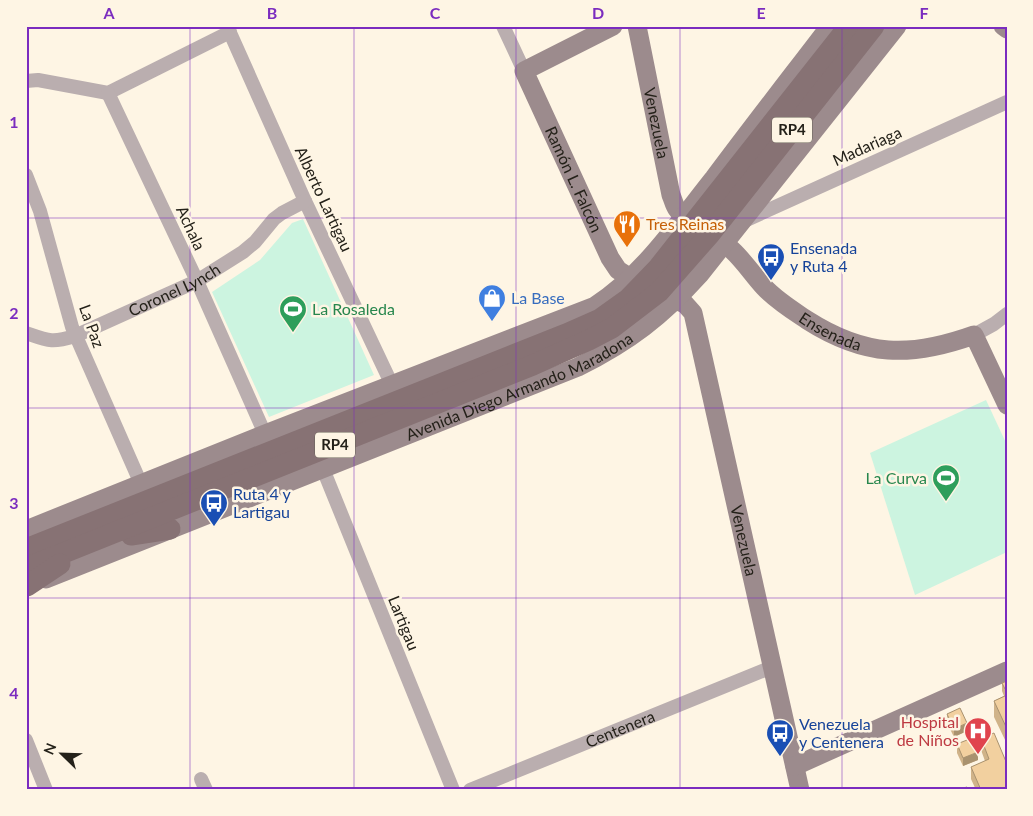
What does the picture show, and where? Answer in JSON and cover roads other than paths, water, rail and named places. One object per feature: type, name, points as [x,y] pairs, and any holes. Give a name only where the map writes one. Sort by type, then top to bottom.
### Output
[{"type":"main road","name":"Avenida Diego Armando Maradona","points":[[703,229],[849,26]]},
{"type":"main road","name":"Avenida Diego Armando Maradona","points":[[27,580],[95,541],[524,369],[590,340],[612,328],[652,289],[874,26]]},
{"type":"main road","name":"Avenida Diego Armando Maradona","points":[[26,550],[566,334],[600,319],[628,299],[652,289]]},
{"type":"main road","points":[[95,541],[170,530]]},
{"type":"street","name":"Ramón L. Falcón","points":[[503,26],[610,258],[618,270],[652,289]]},
{"type":"street","points":[[524,71],[613,26]]},
{"type":"street","name":"Venezuela","points":[[637,26],[671,195],[676,208],[703,229]]},
{"type":"street","name":"Avenida Diego Armando Maradona","points":[[27,580],[170,530],[578,367],[630,338],[650,324],[652,289],[703,229],[830,26]]},
{"type":"street","name":"Avenida Diego Armando Maradona","points":[[703,229],[742,222],[896,26]]},
{"type":"street","points":[[1003,26],[1007,29]]},
{"type":"street","points":[[26,81],[38,80],[108,93],[229,29]]},
{"type":"street","name":"Alberto Lartigau","points":[[229,29],[305,201],[392,386]]},
{"type":"street","name":"Achala","points":[[108,93],[197,281],[265,434]]},
{"type":"street","name":"Madariaga","points":[[742,222],[1007,102]]},
{"type":"street","name":"La Paz","points":[[26,175],[40,211],[75,336],[140,484]]},
{"type":"street","name":"Coronel Lynch","points":[[26,333],[48,341],[58,342],[197,281],[243,252],[255,242],[274,219],[305,201]]},
{"type":"street","name":"Ensenada","points":[[703,229],[742,259],[765,287],[778,299],[825,331],[850,342],[881,349],[911,350],[936,347],[974,335],[1007,314]]},
{"type":"street","name":"Venezuela","points":[[652,289],[685,304],[693,313],[800,790]]},
{"type":"street","name":"Avenida Diego Armando Maradona","points":[[26,530],[265,434],[595,306],[611,295],[652,289]]},
{"type":"street","points":[[974,335],[1007,405]]},
{"type":"street","name":"Lartigau","points":[[323,469],[452,790]]},
{"type":"street","name":"Centenera","points":[[470,790],[772,667]]},
{"type":"street","points":[[795,766],[1007,671]]},
{"type":"street","points":[[26,740],[46,790]]},
{"type":"place","name":"Tres Reinas","points":[[627,248]]},
{"type":"place","name":"Ensenada y Ruta 4","points":[[771,281]]},
{"type":"place","name":"La Base","points":[[492,322]]},
{"type":"place","name":"La Rosaleda","points":[[293,333]]},
{"type":"place","name":"La Curva","points":[[946,502]]},
{"type":"place","name":"Ruta 4 y Lartigau","points":[[214,527]]},
{"type":"place","name":"Hospital de Niños","points":[[978,755]]},
{"type":"place","name":"Venezuela y Centenera","points":[[780,757]]}]
